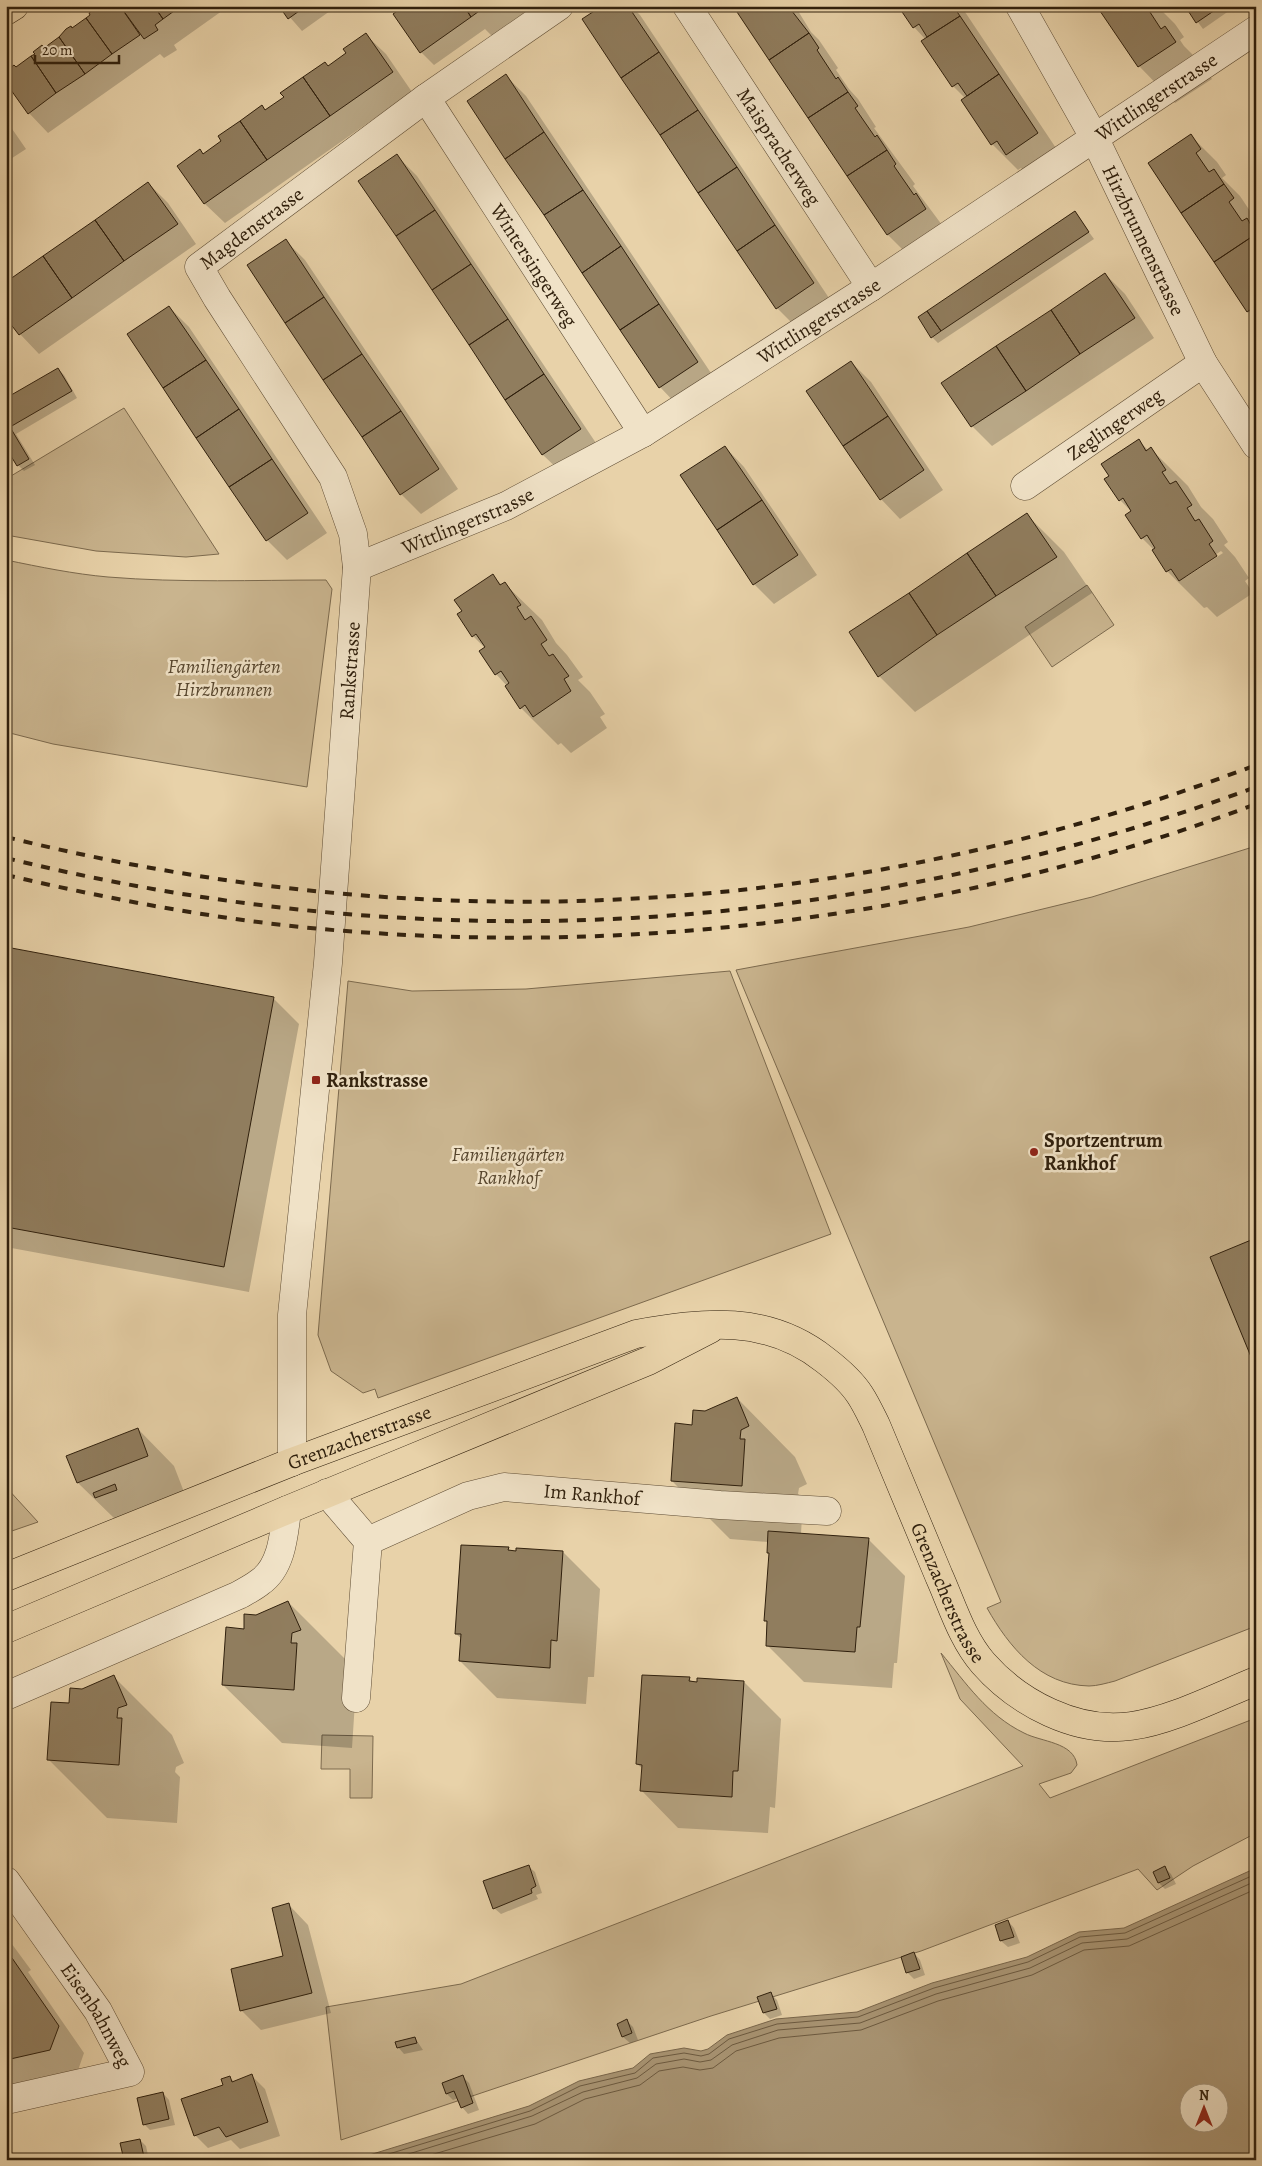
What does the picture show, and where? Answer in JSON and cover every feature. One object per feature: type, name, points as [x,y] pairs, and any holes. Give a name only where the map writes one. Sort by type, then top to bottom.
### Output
[{"type":"main road","points":[[6,12],[14,6]]},
{"type":"main road","name":"Grenzacherstrasse","points":[[6,1629],[327,1493],[648,1361],[720,1324]]},
{"type":"main road","name":"Grenzacherstrasse","points":[[6,1577],[292,1462],[636,1334],[679,1326],[720,1324],[749,1326],[781,1334],[810,1348],[839,1370],[860,1394],[876,1426],[961,1626],[982,1662],[1004,1685],[1027,1702],[1079,1722],[1111,1727],[1131,1726],[1156,1720],[1256,1681]]},
{"type":"main road","points":[[292,1462],[327,1493]]},
{"type":"main road","points":[[287,1510],[292,1462]]},
{"type":"street","name":"Magdenstrasse","points":[[357,567],[353,534],[333,477],[217,298],[199,267],[426,98],[559,6]]},
{"type":"street","name":"Maispracherweg","points":[[686,6],[871,287]]},
{"type":"street","name":"Hirzbrunnenstrasse","points":[[1020,6],[1094,137],[1203,363],[1256,445]]},
{"type":"street","name":"Wittlingerstrasse","points":[[357,567],[506,506],[643,433],[871,287],[1256,30]]},
{"type":"street","name":"Wintersingerweg","points":[[426,98],[643,433]]},
{"type":"street","name":"Zeglingerweg","points":[[1025,486],[1203,363]]},
{"type":"street","name":"Rankstrasse","points":[[292,1462],[292,1316],[328,963],[357,567]]},
{"type":"street","name":"Im Rankhof","points":[[368,1541],[468,1496],[504,1487],[720,1505],[827,1511]]},
{"type":"street","points":[[327,1493],[368,1541],[356,1698]]},
{"type":"street","points":[[6,1696],[240,1595],[261,1582],[269,1574],[277,1558],[283,1540],[287,1510]]},
{"type":"street","name":"Eisenbahnweg","points":[[6,1881],[98,2011],[130,2072],[6,2100]]},
{"type":"green space","points":[[124,408],[219,554],[186,557],[96,551],[6,535],[6,479]]},
{"type":"green space","name":"Familiengärten Hirzbrunnen","points":[[6,560],[82,574],[135,579],[190,581],[326,580],[332,589],[307,787],[53,744],[6,732]]},
{"type":"green space","points":[[1087,585],[1114,625],[1052,667],[1025,627]]},
{"type":"green space","name":"Sportzentrum Rankhof","points":[[1256,846],[1256,1626],[1115,1681],[1092,1686],[1071,1684],[1055,1679],[1028,1661],[1005,1636],[987,1608],[1001,1602],[736,970],[969,927],[1092,897]]},
{"type":"green space","name":"Familiengärten Rankhof","points":[[730,971],[831,1234],[378,1398],[375,1389],[363,1393],[331,1371],[318,1335],[348,981],[412,991],[526,989]]},
{"type":"green space","points":[[6,1487],[38,1522],[6,1533]]},
{"type":"green space","points":[[941,1653],[968,1687],[999,1717],[1024,1733],[1063,1747],[1075,1757],[1077,1765],[1071,1773],[1039,1784],[1050,1798],[1256,1718],[1256,1833],[1193,1866],[1157,1890],[1138,1869],[921,1951],[711,2016],[341,2140],[326,2007],[461,1984],[1023,1766],[960,1699]]},
{"type":"green space","points":[[322,1735],[373,1736],[372,1798],[350,1798],[350,1769],[321,1769]]},
{"type":"water","points":[[1256,1868],[1256,2160],[353,2160],[529,2106],[579,2081],[633,2068],[650,2054],[684,2048],[701,2051],[708,2049],[727,2035],[776,2019],[857,2012],[932,1983],[1027,1957],[1079,1932],[1124,1928]]},
{"type":"building","points":[[98,6],[100,8],[103,6],[120,6],[140,35],[112,54],[86,18]]},
{"type":"building","points":[[120,6],[154,6],[163,19],[155,25],[158,30],[144,39]]},
{"type":"building","points":[[154,6],[181,6],[163,19]]},
{"type":"building","points":[[279,6],[306,6],[288,19]]},
{"type":"building","points":[[404,6],[464,6],[471,17],[420,53],[393,14]]},
{"type":"building","points":[[464,6],[486,6],[471,17]]},
{"type":"building","points":[[602,6],[628,6],[659,52],[621,78],[582,19]]},
{"type":"building","points":[[733,6],[788,6],[809,33],[769,60]]},
{"type":"building","points":[[898,6],[953,6],[960,16],[927,37],[919,24],[913,28]]},
{"type":"building","points":[[1108,6],[1146,6],[1161,29],[1165,26],[1176,42],[1138,67],[1100,11]]},
{"type":"building","points":[[1185,6],[1221,6],[1196,23]]},
{"type":"building","points":[[960,16],[999,74],[967,96],[958,83],[952,87],[921,41]]},
{"type":"building","points":[[86,18],[112,54],[85,74],[59,37],[66,29],[71,26],[72,28]]},
{"type":"building","points":[[366,33],[393,72],[330,116],[303,77],[325,62],[328,66],[346,53],[343,49]]},
{"type":"building","points":[[809,33],[819,48],[817,50],[836,79],[838,77],[848,92],[808,118],[769,60]]},
{"type":"building","points":[[59,37],[85,74],[56,93],[31,56],[42,45],[44,48]]},
{"type":"building","points":[[659,52],[698,110],[660,135],[621,78]]},
{"type":"building","points":[[31,56],[56,93],[28,114],[6,83],[6,71],[14,65],[16,67]]},
{"type":"building","points":[[506,74],[544,132],[505,159],[467,101]]},
{"type":"building","points":[[999,74],[1038,133],[1006,155],[997,141],[991,145],[961,100]]},
{"type":"building","points":[[303,77],[330,116],[267,160],[240,121],[262,105],[265,110],[284,97],[280,93]]},
{"type":"building","points":[[848,92],[858,106],[855,108],[875,137],[877,135],[887,150],[847,176],[808,118]]},
{"type":"building","points":[[698,110],[737,167],[698,193],[660,135]]},
{"type":"building","points":[[240,121],[267,160],[204,204],[177,166],[200,149],[203,154],[221,141],[218,136]]},
{"type":"building","points":[[544,132],[583,190],[544,215],[505,159]]},
{"type":"building","points":[[1191,134],[1201,149],[1196,153],[1209,172],[1214,169],[1224,184],[1181,213],[1148,163]]},
{"type":"building","points":[[887,150],[896,164],[894,166],[914,195],[916,193],[926,209],[887,235],[847,176]]},
{"type":"building","points":[[397,154],[435,210],[396,236],[358,181]]},
{"type":"building","points":[[737,167],[775,225],[737,251],[698,193]]},
{"type":"building","points":[[148,182],[178,224],[124,261],[95,220]]},
{"type":"building","points":[[1224,184],[1234,198],[1229,202],[1242,221],[1247,218],[1256,234],[1214,262],[1181,213]]},
{"type":"building","points":[[583,190],[621,246],[582,273],[544,215]]},
{"type":"building","points":[[435,210],[471,264],[432,290],[396,236]]},
{"type":"building","points":[[1075,211],[1089,232],[941,331],[927,311]]},
{"type":"building","points":[[95,220],[124,261],[72,298],[43,256]]},
{"type":"building","points":[[775,225],[814,283],[776,309],[737,251]]},
{"type":"building","points":[[1256,234],[1256,306],[1247,312],[1214,262]]},
{"type":"building","points":[[286,239],[324,297],[285,323],[247,265]]},
{"type":"building","points":[[621,246],[659,304],[620,330],[582,273]]},
{"type":"building","points":[[43,256],[72,298],[19,335],[6,318],[6,282]]},
{"type":"building","points":[[471,264],[508,319],[469,345],[432,290]]},
{"type":"building","points":[[1105,273],[1135,318],[1080,354],[1051,310]]},
{"type":"building","points":[[324,297],[362,354],[323,380],[285,323]]},
{"type":"building","points":[[659,304],[698,362],[659,388],[620,330]]},
{"type":"building","points":[[169,306],[206,360],[163,388],[127,334]]},
{"type":"building","points":[[1051,310],[1080,354],[1026,391],[996,346]]},
{"type":"building","points":[[927,311],[941,331],[931,338],[918,317]]},
{"type":"building","points":[[508,319],[544,374],[505,400],[469,345]]},
{"type":"building","points":[[996,346],[1026,391],[971,427],[941,383]]},
{"type":"building","points":[[362,354],[401,411],[362,437],[323,380]]},
{"type":"building","points":[[206,360],[239,409],[196,438],[163,388]]},
{"type":"building","points":[[851,361],[888,416],[843,446],[806,391]]},
{"type":"building","points":[[58,368],[72,391],[10,427],[29,459],[17,466],[6,448],[6,398]]},
{"type":"building","points":[[544,374],[581,429],[542,455],[505,400]]},
{"type":"building","points":[[239,409],[272,459],[229,487],[196,438]]},
{"type":"building","points":[[401,411],[439,469],[400,495],[362,437]]},
{"type":"building","points":[[888,416],[924,470],[880,500],[843,446]]},
{"type":"building","points":[[1139,439],[1146,451],[1151,447],[1166,470],[1162,472],[1170,484],[1176,481],[1192,505],[1187,508],[1195,521],[1199,519],[1213,541],[1209,544],[1217,556],[1179,581],[1171,569],[1166,572],[1152,550],[1155,548],[1147,535],[1141,539],[1125,515],[1131,511],[1123,498],[1119,501],[1104,479],[1109,476],[1101,464]]},
{"type":"building","points":[[725,446],[762,500],[717,530],[680,475]]},
{"type":"building","points":[[272,459],[308,513],[266,541],[229,487]]},
{"type":"building","points":[[762,500],[798,555],[753,585],[717,530]]},
{"type":"building","points":[[1027,513],[1057,557],[996,596],[967,553]]},
{"type":"building","points":[[967,553],[996,596],[937,635],[909,593]]},
{"type":"building","points":[[493,574],[500,585],[505,582],[521,605],[517,607],[525,620],[531,616],[547,640],[541,644],[549,656],[553,654],[569,676],[564,679],[571,691],[533,717],[525,705],[520,709],[505,686],[509,683],[501,671],[495,675],[479,651],[485,647],[476,634],[472,637],[457,614],[462,611],[454,600]]},
{"type":"building","points":[[909,593],[937,635],[878,677],[849,632]]},
{"type":"building","points":[[6,947],[274,997],[224,1267],[6,1227]]},
{"type":"building","points":[[1256,1238],[1256,1258],[1254,1259],[1256,1264],[1256,1369],[1210,1257]]},
{"type":"building","points":[[737,1397],[749,1426],[741,1430],[740,1439],[745,1439],[742,1486],[671,1481],[675,1423],[692,1425],[693,1410],[705,1411]]},
{"type":"building","points":[[138,1428],[148,1456],[77,1483],[66,1456]]},
{"type":"building","points":[[115,1484],[117,1490],[95,1498],[93,1493]]},
{"type":"building","points":[[768,1531],[869,1538],[860,1627],[857,1627],[855,1652],[766,1646],[767,1621],[764,1621],[769,1553],[767,1553]]},
{"type":"building","points":[[461,1545],[509,1547],[508,1550],[516,1551],[516,1548],[563,1551],[557,1641],[551,1640],[550,1668],[459,1661],[461,1634],[455,1634]]},
{"type":"building","points":[[288,1601],[301,1630],[292,1633],[291,1643],[297,1643],[294,1690],[222,1685],[226,1627],[244,1629],[244,1614],[256,1615]]},
{"type":"building","points":[[114,1675],[127,1705],[118,1708],[117,1718],[122,1718],[119,1765],[47,1760],[51,1702],[69,1703],[70,1688],[82,1689]]},
{"type":"building","points":[[642,1675],[690,1677],[689,1681],[697,1682],[697,1678],[744,1681],[738,1771],[733,1771],[732,1797],[640,1791],[642,1765],[636,1764]]},
{"type":"building","points":[[529,1865],[536,1886],[531,1889],[532,1893],[493,1909],[483,1881]]},
{"type":"building","points":[[1165,1866],[1170,1878],[1158,1883],[1153,1872]]},
{"type":"building","points":[[289,1903],[312,1993],[240,2011],[231,1969],[283,1956],[272,1908]]},
{"type":"building","points":[[1008,1920],[1014,1937],[1000,1941],[995,1925]]},
{"type":"building","points":[[914,1952],[920,1969],[906,1973],[901,1957]]},
{"type":"building","points":[[12,1958],[59,2026],[50,2050],[6,2060],[6,1962]]},
{"type":"building","points":[[771,1992],[777,2009],[763,2013],[757,1997]]},
{"type":"building","points":[[627,2019],[632,2033],[622,2037],[617,2024]]},
{"type":"building","points":[[415,2037],[417,2043],[397,2048],[395,2042]]},
{"type":"building","points":[[252,2074],[268,2122],[226,2137],[219,2127],[194,2136],[181,2099],[223,2085],[221,2079],[230,2076],[232,2082]]},
{"type":"building","points":[[463,2075],[473,2103],[461,2108],[454,2091],[446,2094],[442,2083]]},
{"type":"building","points":[[163,2092],[169,2119],[143,2125],[137,2098]]},
{"type":"building","points":[[140,2139],[144,2157],[136,2160],[124,2160],[120,2143]]},
{"type":"railway","points":[[6,837],[165,870],[323,892],[480,901],[637,898],[793,884],[948,856],[1102,817],[1256,765]]},
{"type":"railway","points":[[6,858],[165,891],[323,912],[480,921],[636,918],[792,903],[947,876],[1102,837],[1256,787]]},
{"type":"railway","points":[[6,875],[181,911],[270,924],[359,932],[473,937],[587,936],[701,930],[814,917],[927,898],[1038,873],[1148,841],[1256,804]]},
{"type":"place","name":"Rankstrasse","points":[[316,1080]]},
{"type":"place","name":"Sportzentrum Rankhof","points":[[1034,1152]]}]
